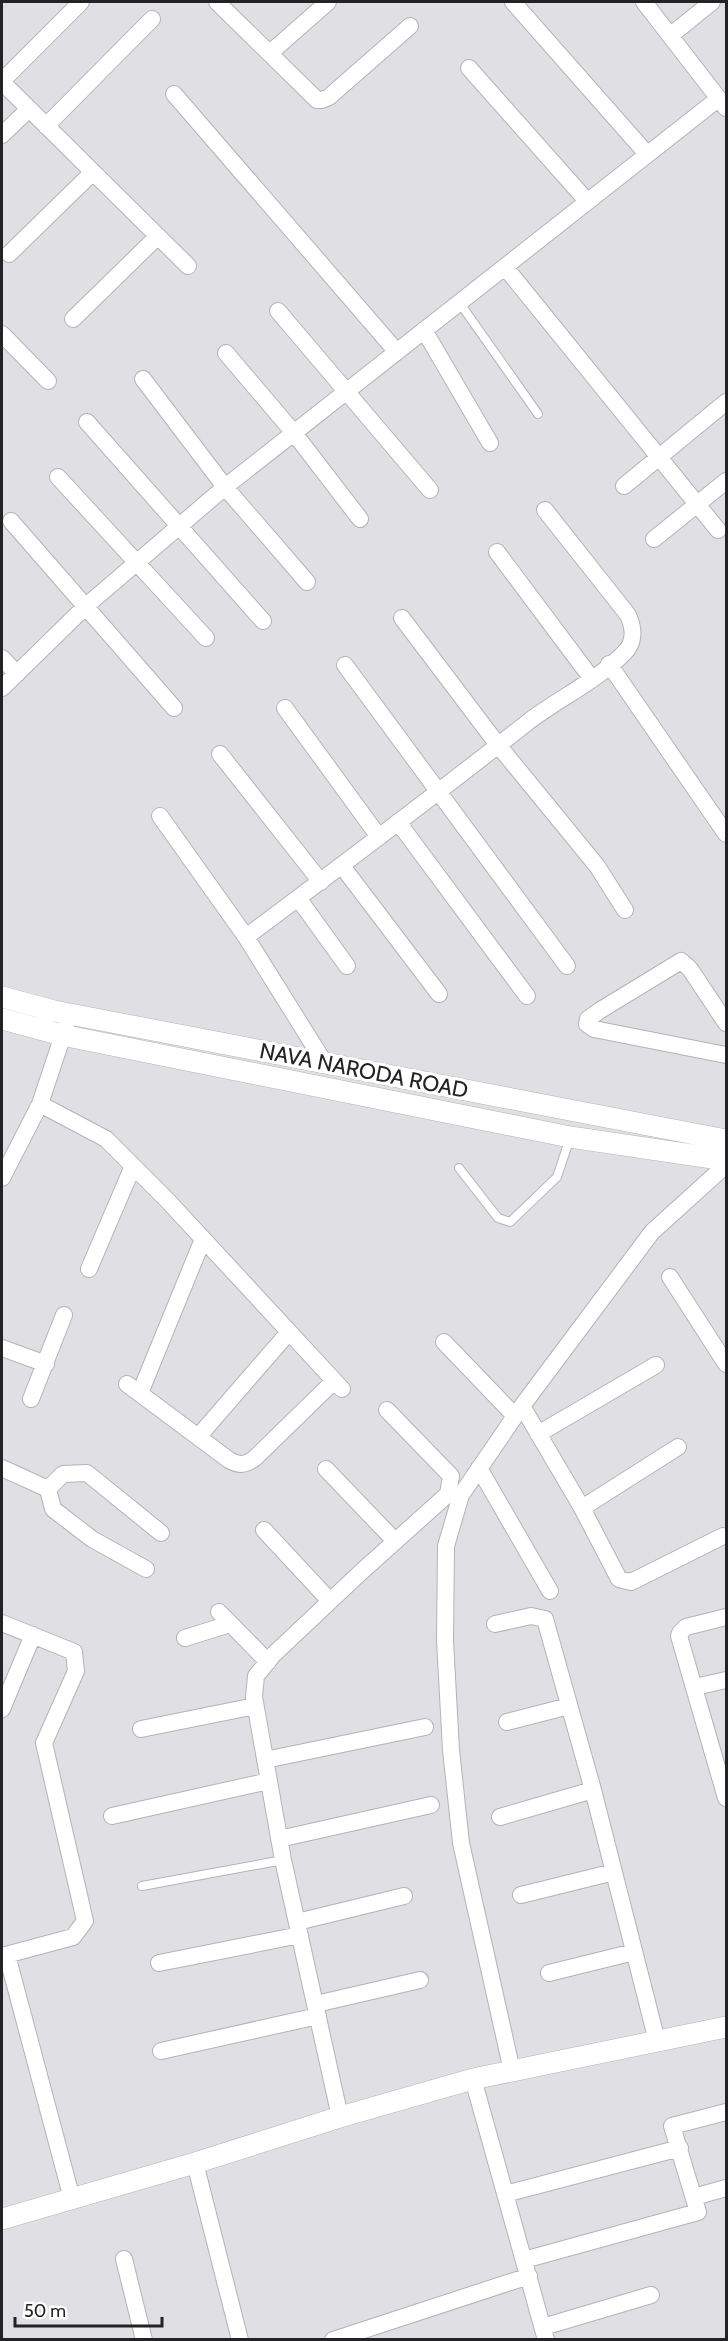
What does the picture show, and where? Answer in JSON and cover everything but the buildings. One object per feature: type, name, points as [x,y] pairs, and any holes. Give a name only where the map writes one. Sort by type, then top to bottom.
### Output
[{"type":"street","points":[[81,2],[2,81],[188,266]]},
{"type":"street","points":[[219,2],[313,97],[322,100],[410,26]]},
{"type":"street","points":[[270,53],[328,2]]},
{"type":"street","points":[[513,2],[647,154]]},
{"type":"street","points":[[2,688],[86,606],[225,487],[647,154],[722,104],[644,2]]},
{"type":"street","points":[[671,36],[712,2]]},
{"type":"street","points":[[46,126],[152,19]]},
{"type":"street","points":[[469,68],[587,201]]},
{"type":"street","points":[[174,94],[397,351]]},
{"type":"street","points":[[2,135],[29,109]]},
{"type":"street","points":[[9,254],[93,172]]},
{"type":"street","points":[[73,319],[158,236]]},
{"type":"street","points":[[505,267],[718,530]]},
{"type":"street","points":[[278,311],[430,490]]},
{"type":"street","points":[[424,330],[490,443]]},
{"type":"street","points":[[2,334],[48,381]]},
{"type":"street","points":[[226,353],[294,433],[360,519]]},
{"type":"street","points":[[143,380],[225,487],[307,582]]},
{"type":"street","points":[[624,486],[726,402]]},
{"type":"street","points":[[87,422],[263,621]]},
{"type":"street","points":[[58,477],[206,638]]},
{"type":"street","points":[[654,539],[726,481]]},
{"type":"street","points":[[246,938],[536,716],[624,654],[630,645],[633,625],[628,615],[546,510]]},
{"type":"street","points":[[11,521],[174,708]]},
{"type":"street","points":[[498,552],[591,679]]},
{"type":"street","points":[[402,618],[498,745],[597,866],[625,910]]},
{"type":"street","points":[[2,658],[17,674]]},
{"type":"street","points":[[609,664],[726,834]]},
{"type":"street","points":[[345,665],[567,966]]},
{"type":"street","points":[[285,708],[379,837]]},
{"type":"street","points":[[220,754],[321,882]]},
{"type":"street","points":[[160,816],[246,938],[324,1062]]},
{"type":"street","points":[[398,822],[527,996]]},
{"type":"street","points":[[342,866],[439,994]]},
{"type":"street","points":[[298,898],[347,966]]},
{"type":"street","points":[[726,1023],[690,969],[681,961],[599,1011],[588,1019],[587,1024],[594,1029],[726,1055]]},
{"type":"street","name":"NAVA NARODA ROAD","points":[[2,998],[70,1014],[726,1140]]},
{"type":"street","points":[[2,1178],[40,1104],[70,1014]]},
{"type":"street","points":[[2,1019],[62,1035],[570,1137],[726,1160]]},
{"type":"street","points":[[40,1104],[106,1139],[203,1239],[338,1385],[249,1462],[236,1464],[133,1388],[203,1239]]},
{"type":"street","points":[[512,2071],[461,1843],[451,1750],[445,1641],[446,1546],[461,1495],[518,1411],[652,1232],[726,1165]]},
{"type":"street","points":[[89,1269],[133,1166]]},
{"type":"street","points":[[670,1277],[726,1364]]},
{"type":"street","points":[[31,1399],[64,1314]]},
{"type":"street","points":[[198,1437],[289,1332]]},
{"type":"street","points":[[444,1342],[518,1411],[538,1434],[582,1508],[619,1579],[631,1582],[723,1536]]},
{"type":"street","points":[[2,1348],[46,1364]]},
{"type":"street","points":[[538,1434],[656,1365]]},
{"type":"street","points":[[340,2116],[283,1860],[254,1697],[256,1676],[268,1662],[330,1601],[448,1494],[451,1476],[387,1410]]},
{"type":"street","points":[[582,1508],[678,1447]]},
{"type":"street","points":[[2,1468],[48,1489]]},
{"type":"street","points":[[479,1468],[549,1591]]},
{"type":"street","points":[[326,1469],[395,1541]]},
{"type":"street","points":[[48,1489],[63,1474],[87,1473],[161,1533]]},
{"type":"street","points":[[48,1489],[53,1509],[92,1539],[146,1569]]},
{"type":"street","points":[[264,1530],[330,1601]]},
{"type":"street","points":[[495,1624],[531,1616],[545,1619],[593,1790],[657,2042]]},
{"type":"street","points":[[726,1617],[686,1628],[680,1633],[695,1687],[719,1745],[726,1798]]},
{"type":"street","points":[[186,1638],[224,1618],[268,1662]]},
{"type":"street","points":[[2,1623],[74,1653],[76,1671],[44,1743],[85,1921],[73,1937],[4,1955],[72,2199]]},
{"type":"street","points":[[2,1709],[33,1635]]},
{"type":"street","points":[[695,1687],[726,1680]]},
{"type":"street","points":[[141,1730],[255,1706]]},
{"type":"street","points":[[507,1722],[569,1706]]},
{"type":"street","points":[[265,1760],[425,1727]]},
{"type":"street","points":[[112,1816],[269,1781]]},
{"type":"street","points":[[500,1817],[593,1790]]},
{"type":"street","points":[[279,1839],[431,1805]]},
{"type":"street","points":[[521,1895],[614,1872]]},
{"type":"street","points":[[159,1963],[299,1928],[404,1896]]},
{"type":"street","points":[[549,1973],[634,1952]]},
{"type":"street","points":[[161,2051],[420,1980]]},
{"type":"street","points":[[2,2219],[195,2163],[340,2116],[473,2079],[726,2027]]},
{"type":"street","points":[[473,2079],[544,2333],[651,2295]]},
{"type":"street","points":[[333,2340],[526,2268],[698,2212],[672,2126],[726,2112]]},
{"type":"street","points":[[505,2194],[680,2148]]},
{"type":"street","points":[[195,2163],[240,2340]]},
{"type":"street","points":[[694,2197],[726,2188]]},
{"type":"street","points":[[124,2259],[144,2340]]},
{"type":"lane","points":[[459,302],[537,414]]},
{"type":"lane","points":[[459,1168],[498,1218],[510,1222],[557,1177],[570,1137]]},
{"type":"lane","points":[[142,1886],[283,1860]]}]
